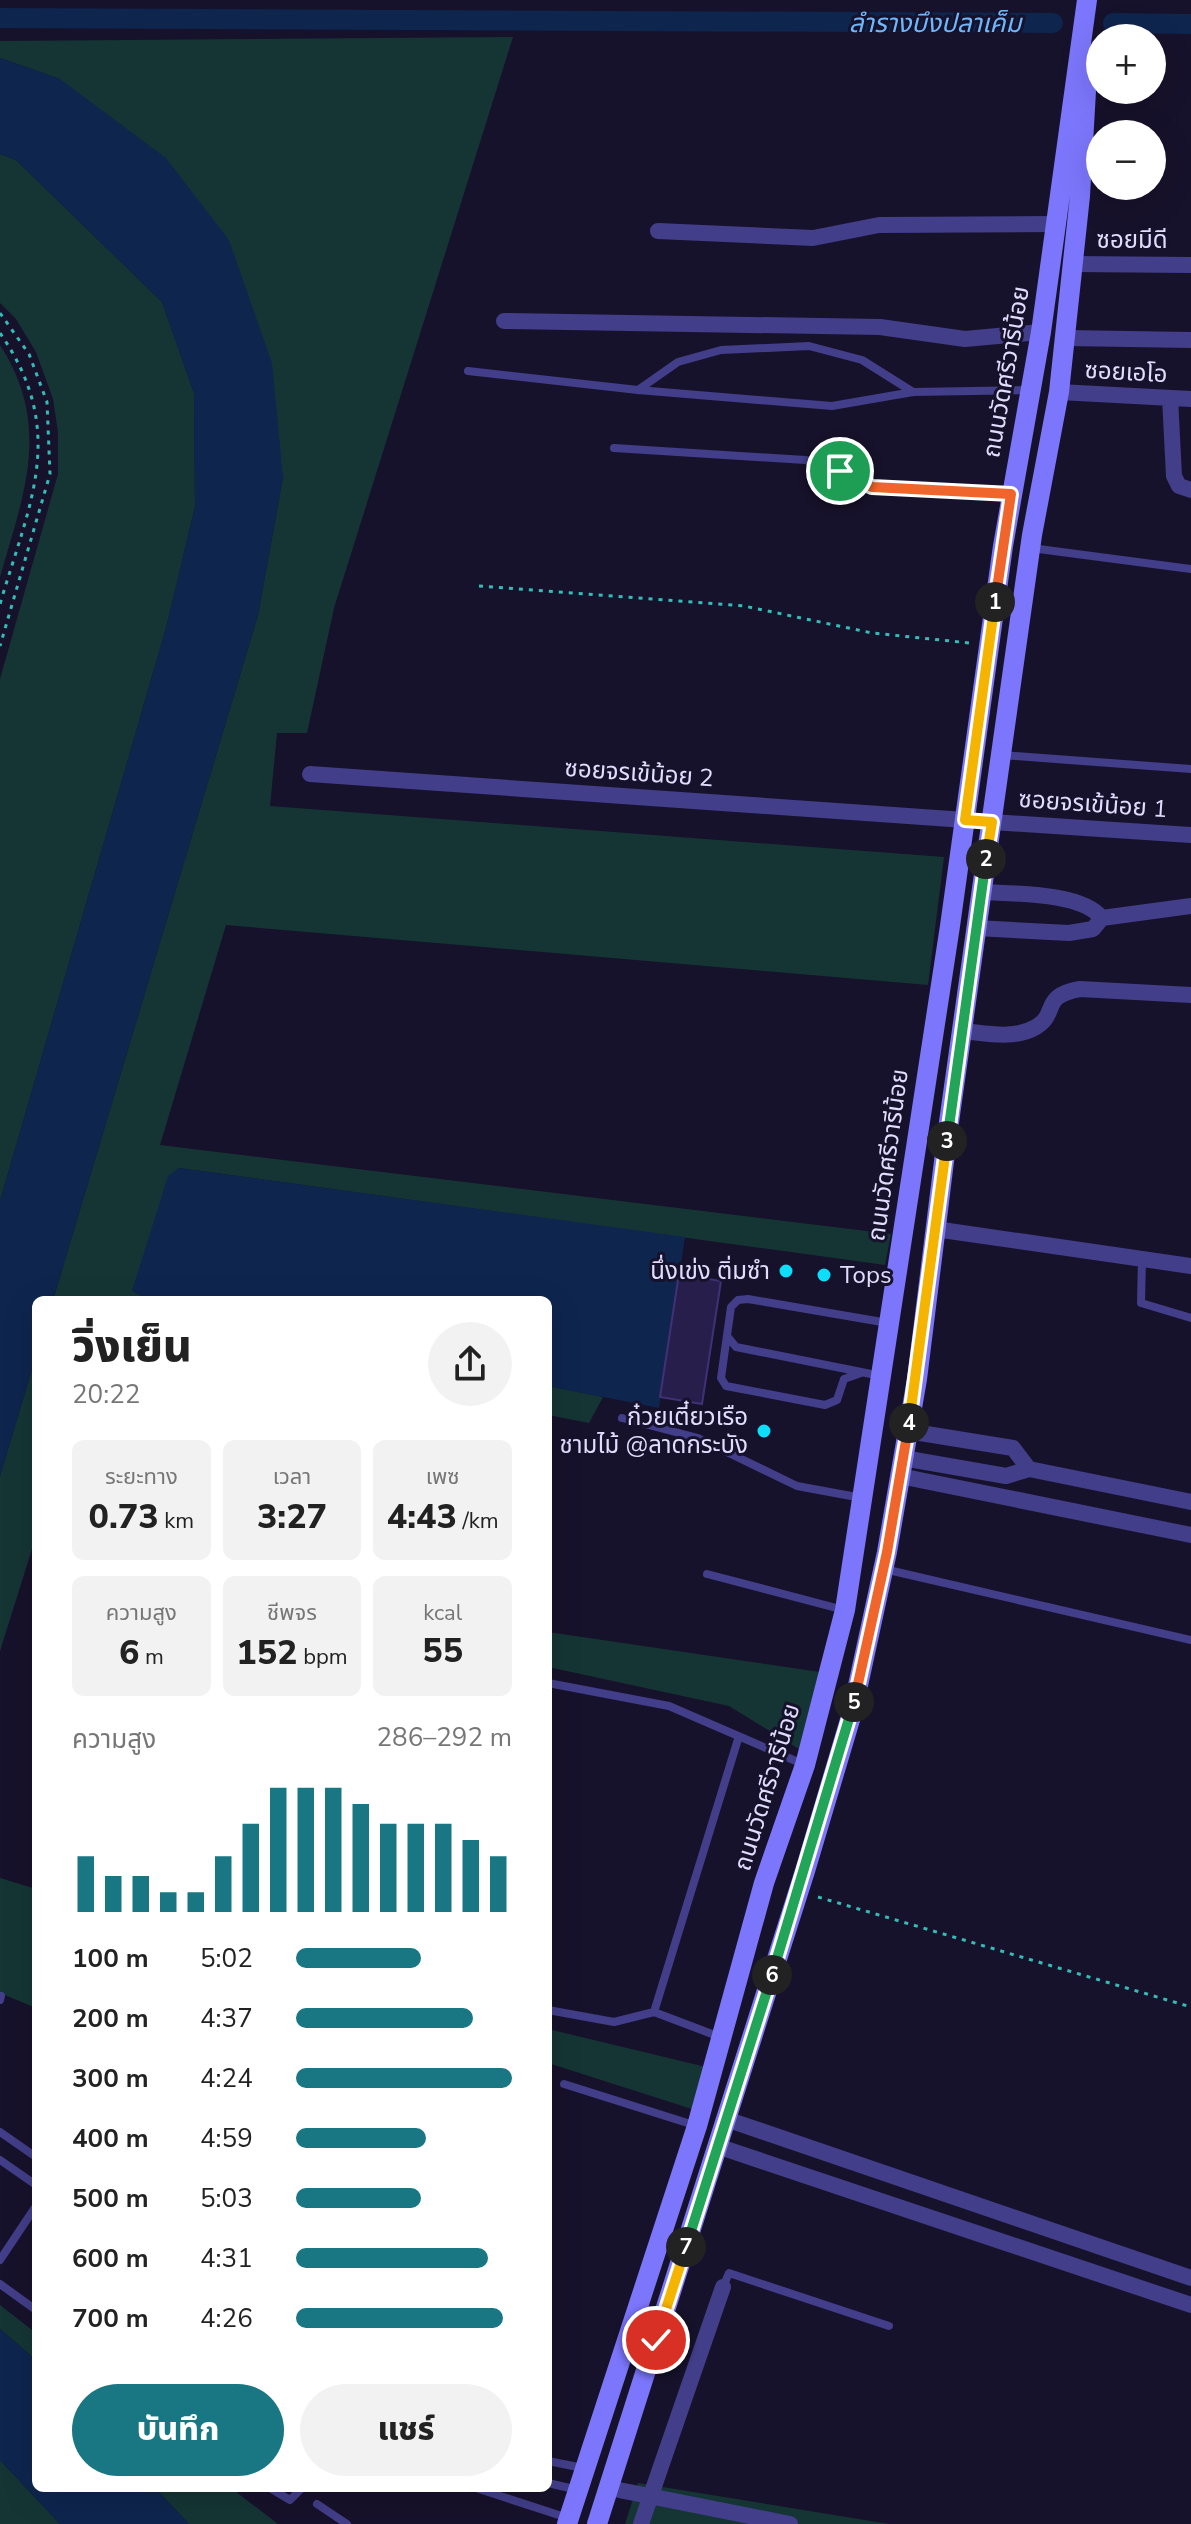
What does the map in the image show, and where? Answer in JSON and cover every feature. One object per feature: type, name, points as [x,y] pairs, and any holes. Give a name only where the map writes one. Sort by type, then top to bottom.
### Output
[{"type":"main road","name":"ถนนวัดศรีวารีน้อย","points":[[568,2521],[588,2469],[669,2205],[697,2126],[764,1883],[805,1765],[845,1610],[875,1425],[872,1375],[889,1323],[1011,494],[1041,332],[1087,0]]},
{"type":"main road","name":"ถนนวัดศรีวารีน้อย","points":[[597,2524],[799,1892],[852,1713],[883,1569],[908,1431],[1031,548],[1059,392],[1088,94],[1087,0]]},
{"type":"main road","points":[[965,820],[992,822]]},
{"type":"main road","points":[[875,1425],[908,1431]]},
{"type":"main road","points":[[870,1453],[902,1467]]},
{"type":"street","points":[[658,231],[813,238],[879,225],[1055,224]]},
{"type":"street","name":"ซอยมีดี","points":[[1073,264],[1191,265]]},
{"type":"street","points":[[504,321],[880,327],[965,339],[1041,332]]},
{"type":"street","points":[[1066,338],[1191,340]]},
{"type":"street","name":"ซอยเอโอ","points":[[1059,392],[1191,399]]},
{"type":"street","points":[[1170,398],[1174,476],[1179,486],[1191,490]]},
{"type":"street","name":"ซอยจรเข้น้อย 2","points":[[310,774],[965,820]]},
{"type":"street","name":"ซอยจรเข้น้อย 1","points":[[992,822],[1191,835]]},
{"type":"street","points":[[982,892],[1070,900],[1093,906],[1102,918]]},
{"type":"street","points":[[976,928],[1069,933],[1093,929],[1102,918],[1191,906]]},
{"type":"street","points":[[962,1031],[1022,1033],[1039,1026],[1053,999],[1062,992],[1080,989],[1191,995]]},
{"type":"street","points":[[935,1229],[1191,1266]]},
{"type":"street","points":[[908,1431],[1013,1448],[1029,1469]]},
{"type":"street","points":[[902,1467],[1006,1476],[1029,1469],[1191,1502]]},
{"type":"street","points":[[902,1467],[1191,1535]]},
{"type":"street","points":[[726,2119],[1191,2278]]},
{"type":"street","points":[[717,2146],[1191,2305]]},
{"type":"street","points":[[830,2184],[837,2158]]},
{"type":"street","points":[[1032,2252],[1042,2227]]},
{"type":"street","points":[[641,2524],[723,2287]]},
{"type":"street","points":[[609,2488],[790,2524]]},
{"type":"lane","points":[[638,390],[678,362],[721,350],[809,346],[862,360],[913,392]]},
{"type":"lane","points":[[468,371],[638,390],[832,406],[913,392],[1030,390]]},
{"type":"lane","points":[[614,448],[805,460],[821,463],[872,487],[1011,494]]},
{"type":"lane","points":[[1031,548],[1191,569]]},
{"type":"lane","points":[[1001,755],[1191,769]]},
{"type":"lane","points":[[1142,1259],[1141,1303],[1191,1318]]},
{"type":"lane","points":[[872,1375],[844,1379],[837,1400],[825,1405],[726,1386],[721,1378],[731,1307],[738,1300],[748,1299],[889,1323]]},
{"type":"lane","points":[[726,1333],[736,1347],[872,1375]]},
{"type":"lane","points":[[622,1418],[698,1438],[797,1486],[862,1498]]},
{"type":"lane","points":[[883,1569],[1191,1640]]},
{"type":"lane","points":[[707,1574],[845,1610]]},
{"type":"lane","points":[[552,1684],[669,1706],[805,1765]]},
{"type":"lane","points":[[654,2012],[739,1736]]},
{"type":"lane","points":[[552,2011],[614,2022],[654,2012],[721,2038]]},
{"type":"lane","points":[[564,2084],[697,2126]]},
{"type":"lane","points":[[0,2132],[32,2154]]},
{"type":"lane","points":[[0,2160],[32,2182]]},
{"type":"lane","points":[[0,2260],[32,2212]]},
{"type":"lane","points":[[723,2287],[729,2273],[889,2326]]},
{"type":"lane","points":[[0,2284],[32,2307]]},
{"type":"lane","points":[[552,2462],[588,2469]]},
{"type":"lane","points":[[552,2484],[578,2490]]},
{"type":"lane","points":[[277,2492],[290,2500],[298,2492]]},
{"type":"lane","points":[[487,2492],[568,2521]]},
{"type":"lane","points":[[317,2504],[347,2524]]},
{"type":"path","points":[[0,313],[29,354],[47,402],[50,474],[0,646]]},
{"type":"path","points":[[0,333],[17,357],[35,403],[39,470],[0,604]]},
{"type":"path","points":[[479,586],[744,606],[872,633],[989,644]]},
{"type":"path","points":[[799,1892],[1191,2007]]},
{"type":"green space","points":[[513,37],[334,608],[307,733],[277,733],[270,806],[944,857],[928,985],[226,925],[160,1145],[891,1234],[885,1265],[179,1168],[133,1290],[142,1296],[54,1296],[258,615],[283,477],[60,79],[0,58],[0,41]]},
{"type":"green space","points":[[0,154],[16,160],[162,302],[194,393],[195,507],[166,628],[0,1201],[0,679],[58,474],[58,432],[53,399],[36,352],[16,319],[0,303]]},
{"type":"green space","points":[[0,345],[16,375],[29,432],[24,488],[0,577]]},
{"type":"green space","points":[[32,1369],[32,1549],[0,1651],[0,1476]]},
{"type":"green space","points":[[552,1387],[603,1397],[589,1423],[552,1416]]},
{"type":"green space","points":[[552,1633],[820,1672],[799,1749],[729,1706],[552,1668]]},
{"type":"green space","points":[[0,1878],[32,1888],[32,2006],[0,1993]]},
{"type":"green space","points":[[552,2030],[706,2067],[692,2109],[552,2064]]},
{"type":"green space","points":[[0,2305],[32,2330],[32,2357],[0,2329]]},
{"type":"green space","points":[[0,2460],[60,2524],[0,2524]]},
{"type":"green space","points":[[638,2483],[889,2524],[625,2524]]},
{"type":"green space","points":[[159,2492],[236,2492],[278,2524],[189,2524]]},
{"type":"water","points":[[0,58],[60,79],[166,158],[229,240],[272,363],[283,477],[258,615],[54,1296],[32,1296],[32,1369],[0,1476],[0,1201],[166,628],[195,507],[194,393],[162,302],[16,160],[0,154]]},
{"type":"water","points":[[179,1168],[685,1237],[659,1408],[552,1387],[552,1296],[141,1296],[132,1291],[168,1176]]},
{"type":"water","points":[[0,2329],[32,2357],[32,2492],[159,2492],[189,2524],[60,2524],[0,2460]]},
{"type":"building","points":[[679,1274],[721,1281],[702,1404],[660,1397]]},
{"type":"waterway","name":"ลำรางบึงปลาเค็ม","points":[[0,18],[1053,23]]},
{"type":"waterway","name":"ลำรางบึงปลาเค็ม","points":[[1113,23],[1191,24]]},
{"type":"place","name":"นึ่งเข่ง ติ่มซำ","points":[[786,1271]]},
{"type":"place","name":"Tops","points":[[824,1275]]},
{"type":"place","name":"ก๋วยเตี๋ยวเรือ ชามไม้ @ลาดกระบัง","points":[[764,1431]]},
{"type":"route","points":[[656,2340],[805,1871],[852,1713],[870,1634],[917,1379],[948,1129],[992,822],[965,820],[1011,494],[872,487],[840,471]]}]
